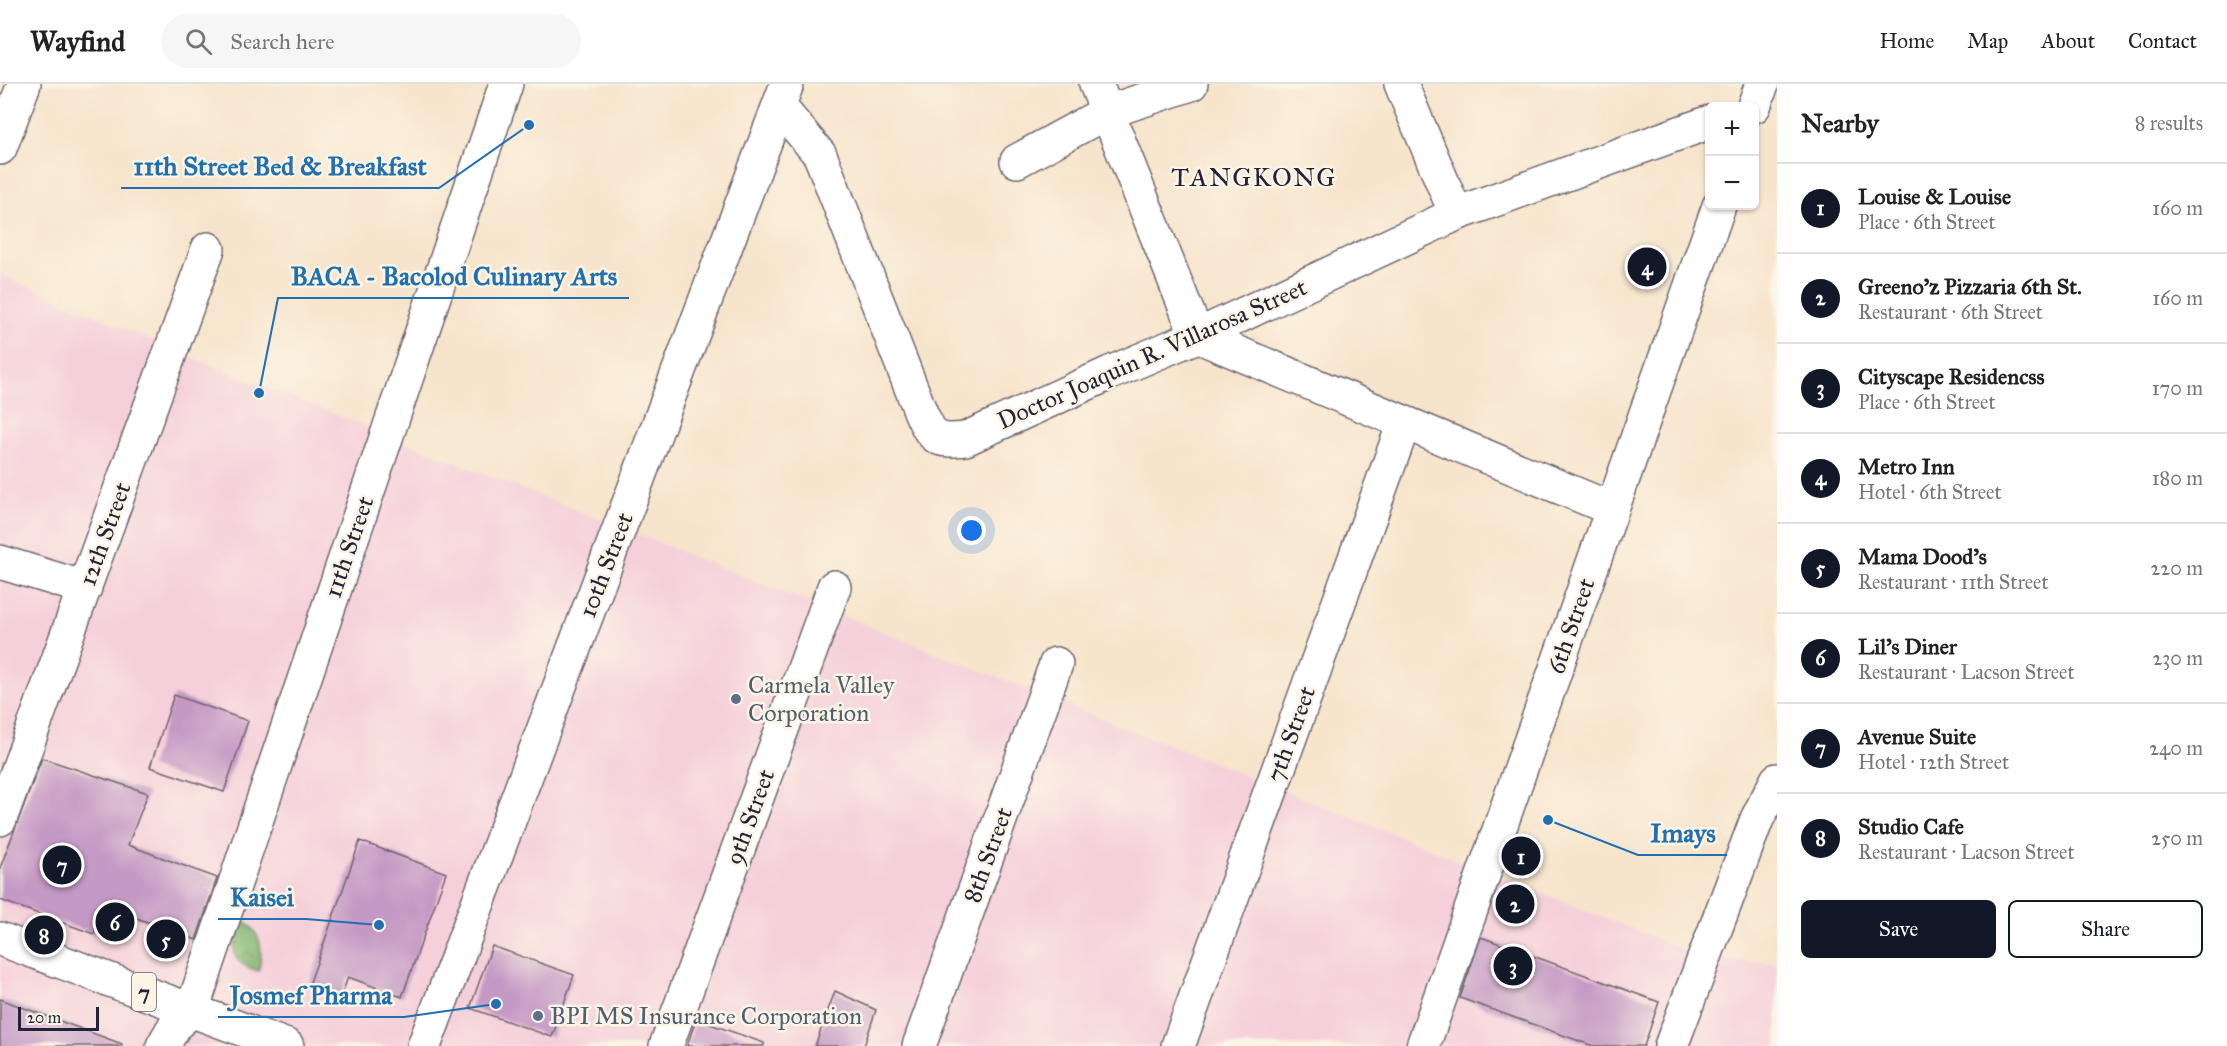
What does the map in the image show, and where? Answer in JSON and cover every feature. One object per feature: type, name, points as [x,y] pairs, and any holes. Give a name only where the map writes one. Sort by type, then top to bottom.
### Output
[{"type":"street","points":[[0,148],[24,84]]},
{"type":"street","name":"11th Street","points":[[192,1010],[507,84]]},
{"type":"street","points":[[1017,161],[1101,98],[1191,84]]},
{"type":"street","points":[[1401,84],[1456,214]]},
{"type":"street","name":"Doctor Joaquin R. Villarosa Street","points":[[783,95],[820,155],[921,413],[930,432],[944,441],[965,439],[1197,336],[1456,214],[1705,124]]},
{"type":"street","name":"10th Street","points":[[424,1046],[783,95]]},
{"type":"street","points":[[1101,98],[1197,336],[1612,509]]},
{"type":"street","name":"6th Street","points":[[1423,1046],[1718,210]]},
{"type":"street","name":"12th Street","points":[[0,819],[208,249]]},
{"type":"street","name":"7th Street","points":[[1178,1046],[1404,423]]},
{"type":"street","points":[[0,562],[85,588]]},
{"type":"street","name":"9th Street","points":[[666,1046],[834,587]]},
{"type":"street","name":"8th Street","points":[[919,1046],[1056,664]]},
{"type":"street","points":[[1671,1046],[1757,819],[1777,780]]},
{"type":"street","name":"7","points":[[0,939],[287,1046]]},
{"type":"street","points":[[163,1046],[174,1025],[192,1010]]},
{"type":"shaded area","points":[[0,274],[178,352],[1703,957],[1777,964],[1777,1046],[0,1046]]},
{"type":"green space","points":[[243,919],[254,930],[260,942],[259,971],[241,963],[234,952]]},
{"type":"building","points":[[174,695],[248,721],[224,792],[150,767]]},
{"type":"building","points":[[42,758],[148,793],[128,845],[217,878],[196,940],[104,906],[94,934],[0,900],[0,868]]},
{"type":"building","points":[[360,841],[446,873],[402,997],[348,977],[341,997],[309,985]]},
{"type":"building","points":[[1514,843],[1535,848],[1526,870],[1507,865]]},
{"type":"building","points":[[1481,937],[1659,1002],[1644,1046],[1593,1046],[1460,998]]},
{"type":"building","points":[[492,946],[574,975],[552,1037],[470,1008]]},
{"type":"building","points":[[835,991],[876,1010],[864,1046],[815,1046]]},
{"type":"building","points":[[0,999],[122,1044],[121,1046],[0,1046]]},
{"type":"building","points":[[696,1019],[764,1043],[764,1046],[687,1046]]},
{"type":"place","name":"11th Street Bed & Breakfast","points":[[529,125]]},
{"type":"place","name":"Metro Inn","points":[[1647,267]]},
{"type":"place","name":"BACA - Bacolod Culinary Arts","points":[[259,393]]},
{"type":"place","name":"Carmela Valley Corporation","points":[[736,699]]},
{"type":"place","name":"Imays","points":[[1548,820]]},
{"type":"place","name":"Louise & Louise","points":[[1521,856]]},
{"type":"place","name":"Avenue Suite","points":[[62,865]]},
{"type":"place","name":"Greeno'z Pizzaria 6th St.","points":[[1515,904]]},
{"type":"place","name":"Lil's Diner","points":[[115,922]]},
{"type":"place","name":"Kaisei","points":[[379,925]]},
{"type":"place","name":"Studio Cafe","points":[[44,935]]},
{"type":"place","name":"Mama Dood's","points":[[166,939]]},
{"type":"place","name":"Cityscape Residencss","points":[[1513,966]]},
{"type":"place","name":"Josmef Pharma","points":[[496,1004]]},
{"type":"place","name":"BPI MS Insurance Corporation","points":[[538,1016]]},
{"type":"district","name":"TANGKONG","points":[[1254,177]]}]
